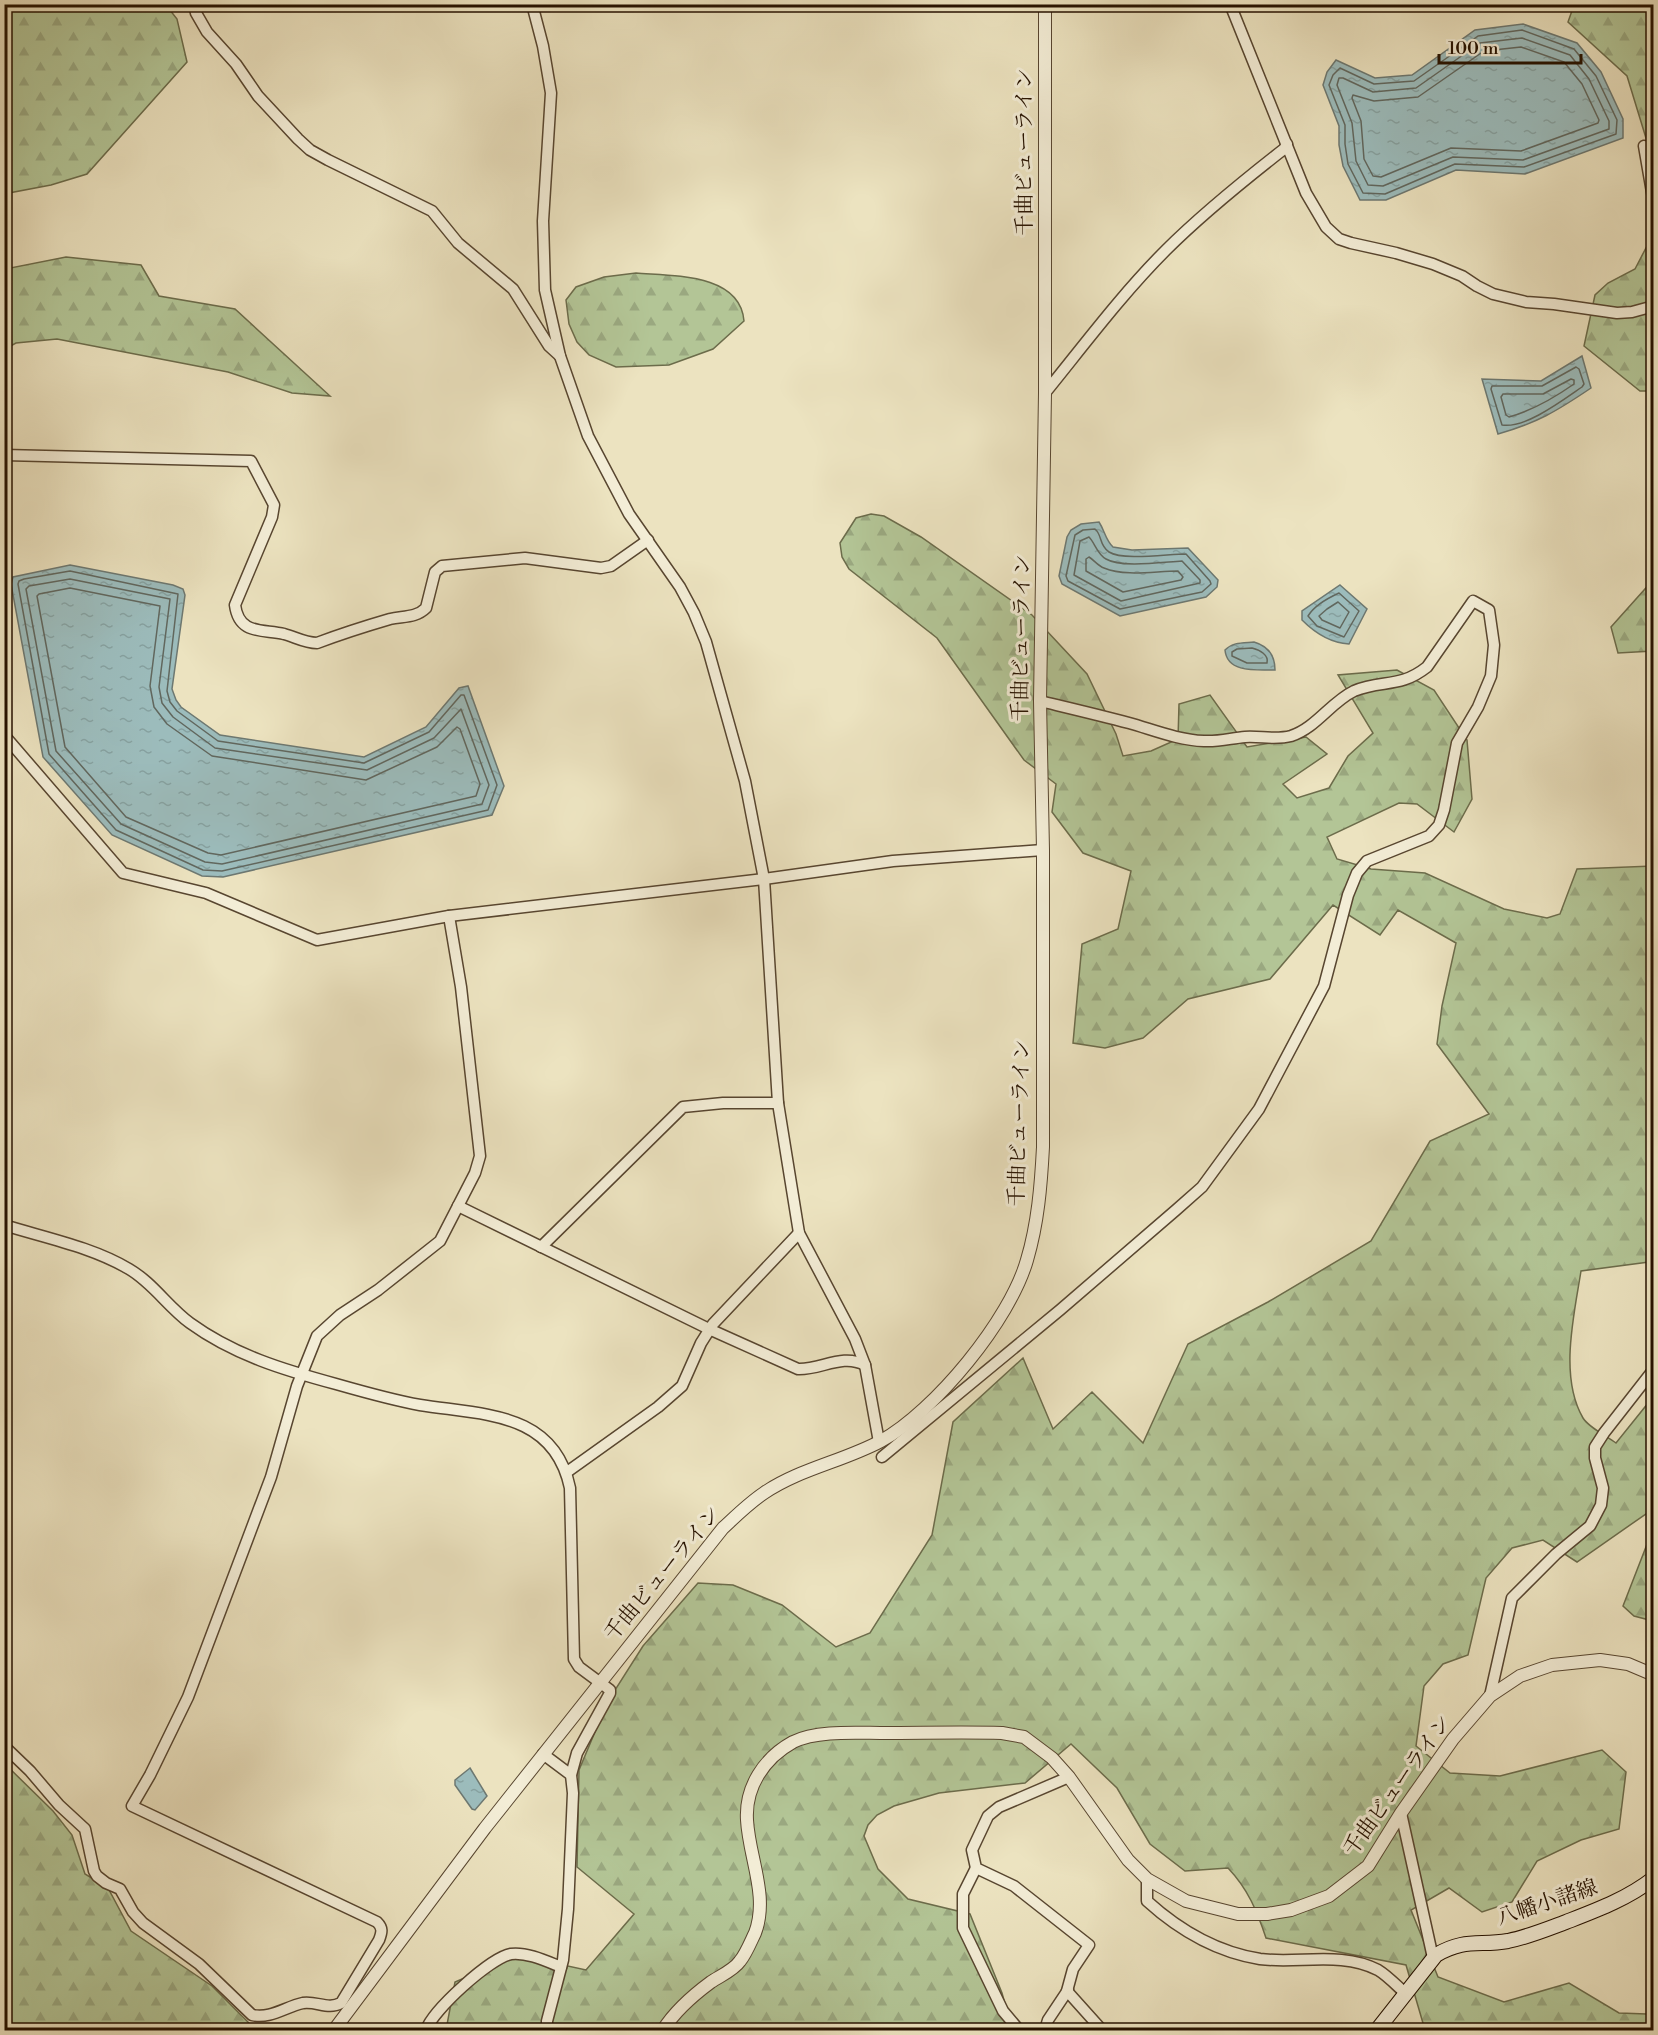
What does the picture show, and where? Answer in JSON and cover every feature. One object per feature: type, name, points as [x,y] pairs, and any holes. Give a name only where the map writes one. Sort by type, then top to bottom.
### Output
[{"type":"main road","name":"八幡小諸線","points":[[1377,2031],[1433,1958],[1448,1948],[1466,1943],[1508,1941],[1542,1931],[1614,1903],[1653,1878]]},
{"type":"street","points":[[194,4],[196,13],[207,32],[236,64],[258,96],[298,139],[310,150],[328,160],[432,211],[458,243],[513,289],[549,346],[560,356]]},
{"type":"street","points":[[532,4],[543,46],[551,93],[543,220],[545,290],[560,356],[588,436],[629,514],[680,587],[706,642],[745,781],[764,879],[778,1103],[799,1233],[855,1339],[865,1365],[879,1442]]},
{"type":"street","name":"千曲ビューライン","points":[[334,2031],[485,1828],[723,1528],[766,1492],[879,1442],[898,1431],[949,1385],[988,1336],[1018,1286],[1027,1261],[1041,1190],[1043,1147],[1043,850],[1040,701],[1045,393],[1045,4]]},
{"type":"street","points":[[1230,4],[1306,193],[1326,227],[1340,239],[1433,264],[1462,276],[1493,294],[1526,302],[1554,303],[1617,313],[1632,312],[1653,306]]},
{"type":"street","points":[[1045,393],[1113,308],[1166,250],[1287,144]]},
{"type":"street","points":[[1644,146],[1653,204]]},
{"type":"street","points":[[4,455],[251,461],[274,505],[272,518],[235,605],[238,619],[250,628],[283,634],[309,643],[317,643],[422,612],[426,608],[435,572],[442,566],[525,558],[601,568],[611,566],[648,540]]},
{"type":"street","points":[[882,1457],[1060,1310],[1202,1187],[1259,1109],[1324,986],[1343,914],[1357,873],[1367,861],[1429,836],[1440,825],[1457,743],[1478,707],[1491,676],[1494,645],[1489,610],[1473,601],[1427,667],[1398,683],[1365,687],[1354,692],[1341,699],[1310,726],[1292,735],[1206,741],[1178,739],[1127,723],[1040,701]]},
{"type":"street","points":[[4,735],[123,873],[206,893],[317,940],[449,916],[764,879],[893,861],[1043,850]]},
{"type":"street","points":[[4,1746],[30,1771],[59,1805],[85,1829],[97,1876],[120,1889],[133,1912],[143,1923],[199,1964],[252,2015],[282,2012],[304,2003],[330,2006],[341,2002],[379,1940],[382,1932],[377,1922],[132,1806],[188,1697],[272,1477],[297,1386],[317,1336],[440,1241],[475,1173],[480,1156],[461,987],[449,916]]},
{"type":"street","points":[[541,1247],[683,1107],[723,1103],[778,1103]]},
{"type":"street","points":[[458,1206],[798,1370],[833,1361],[858,1362],[865,1365]]},
{"type":"street","points":[[4,1225],[100,1255],[128,1268],[142,1277],[177,1313],[210,1337],[246,1356],[302,1374],[419,1405],[464,1410],[503,1418],[535,1431],[551,1446],[567,1472],[570,1497],[574,1659],[579,1667],[608,1688],[610,1693],[577,1753],[571,1775],[573,1793],[568,1909],[561,1967],[547,2021],[547,2031]]},
{"type":"street","points":[[567,1472],[658,1407],[682,1386],[709,1329],[799,1233]]},
{"type":"street","points":[[1490,1696],[1512,1598],[1556,1554],[1590,1526],[1601,1505],[1603,1488],[1595,1458],[1595,1447],[1653,1369]]},
{"type":"street","name":"千曲ビューライン","points":[[663,2031],[681,2006],[740,1962],[755,1932],[761,1910],[748,1835],[749,1798],[755,1779],[765,1765],[794,1742],[830,1734],[1002,1733],[1024,1737],[1037,1745],[1069,1777],[1128,1860],[1147,1879],[1186,1901],[1238,1914],[1267,1914],[1291,1910],[1329,1896],[1368,1866],[1452,1739],[1490,1696],[1520,1676],[1552,1665],[1600,1660],[1628,1664],[1653,1675]]},
{"type":"street","points":[[543,1754],[571,1775]]},
{"type":"street","points":[[1019,2031],[1004,2011],[963,1928],[963,1894],[976,1868],[972,1850],[988,1816],[999,1807],[1069,1777]]},
{"type":"street","points":[[1401,1813],[1433,1958]]},
{"type":"street","points":[[976,1868],[1014,1886],[1089,1945],[1073,1969],[1068,1990],[1048,2020],[1045,2031]]},
{"type":"street","points":[[1147,1879],[1147,1901],[1165,1918],[1206,1943],[1259,1959],[1333,1960],[1362,1964],[1378,1970],[1406,1994]]},
{"type":"street","points":[[426,2031],[438,2009],[489,1965],[509,1954],[520,1954],[561,1967]]},
{"type":"street","points":[[1068,1990],[1072,1999],[1102,2031]]},
{"type":"green space","points":[[32,4],[166,5],[177,19],[187,62],[87,174],[51,185],[9,193],[5,199],[5,19],[14,10]]},
{"type":"green space","points":[[1574,5],[1653,5],[1653,161],[1627,76],[1568,22]]},
{"type":"green space","points":[[1653,216],[1653,391],[1640,391],[1584,346],[1595,295],[1608,283],[1635,269],[1648,244]]},
{"type":"green space","points":[[66,257],[141,265],[159,296],[235,309],[330,396],[292,393],[228,372],[57,339],[16,343],[5,349],[5,269]]},
{"type":"green space","points":[[636,273],[685,277],[718,286],[740,305],[744,321],[713,349],[669,365],[616,367],[589,355],[577,342],[569,324],[566,300],[576,287],[604,277]]},
{"type":"green space","points":[[871,514],[884,516],[921,537],[1032,615],[1087,674],[1116,734],[1123,756],[1151,751],[1178,739],[1179,704],[1210,695],[1247,747],[1306,737],[1327,754],[1283,784],[1297,798],[1329,788],[1348,756],[1373,733],[1338,675],[1397,670],[1434,690],[1467,740],[1472,799],[1454,832],[1417,804],[1399,803],[1327,837],[1337,859],[1371,869],[1425,873],[1504,909],[1547,918],[1560,914],[1577,869],[1653,866],[1653,1259],[1649,1262],[1581,1271],[1572,1326],[1570,1365],[1576,1402],[1583,1418],[1616,1443],[1653,1397],[1653,1509],[1577,1562],[1543,1540],[1512,1548],[1486,1578],[1468,1655],[1443,1664],[1424,1686],[1416,1746],[1450,1773],[1500,1776],[1602,1750],[1626,1772],[1619,1829],[1581,1840],[1537,1861],[1512,1902],[1482,1912],[1449,1888],[1411,1910],[1438,1977],[1504,2002],[1569,1983],[1619,2013],[1647,2014],[1653,2012],[1653,2030],[1425,2030],[1406,1965],[1266,1938],[1251,1901],[1228,1868],[1185,1871],[1150,1844],[1117,1788],[1071,1744],[1025,1783],[939,1793],[894,1806],[877,1815],[868,1825],[864,1836],[878,1869],[908,1899],[970,1914],[1002,1993],[1010,2022],[1018,2030],[446,2030],[455,1982],[517,1955],[586,1970],[634,1914],[577,1867],[579,1770],[608,1701],[643,1646],[698,1583],[733,1585],[782,1605],[836,1647],[870,1633],[932,1535],[953,1422],[1023,1358],[1053,1429],[1092,1392],[1143,1443],[1188,1344],[1268,1302],[1371,1241],[1430,1141],[1489,1114],[1437,1044],[1442,1006],[1456,943],[1398,910],[1380,935],[1333,905],[1270,979],[1188,999],[1143,1038],[1105,1048],[1073,1043],[1082,944],[1118,929],[1131,871],[1083,853],[1052,812],[1056,784],[1024,760],[937,638],[849,569],[842,557],[840,543],[856,518]]},
{"type":"green space","points":[[1653,580],[1653,651],[1618,653],[1611,627]]},
{"type":"green space","points":[[1651,1534],[1654,1535],[1653,1621],[1634,1616],[1623,1606]]},
{"type":"green space","points":[[4,1763],[53,1811],[72,1835],[85,1874],[108,1888],[131,1931],[212,1986],[256,2030],[5,2030]]},
{"type":"water","points":[[1523,24],[1577,43],[1601,72],[1623,119],[1623,138],[1525,174],[1456,170],[1386,200],[1360,200],[1343,166],[1339,145],[1339,126],[1323,85],[1327,72],[1336,60],[1375,78],[1412,75],[1475,30]]},
{"type":"water","points":[[1582,356],[1591,388],[1546,416],[1498,434],[1482,379],[1541,381]]},
{"type":"water","points":[[1099,522],[1113,547],[1132,550],[1188,548],[1218,580],[1217,587],[1206,597],[1120,616],[1062,584],[1059,576],[1067,537],[1071,530],[1081,524]]},
{"type":"water","points":[[70,565],[173,585],[183,589],[185,595],[172,689],[181,707],[220,735],[364,757],[426,727],[459,688],[468,686],[504,786],[492,815],[223,877],[202,876],[112,835],[43,757],[11,584],[13,577]]},
{"type":"water","points":[[1340,585],[1367,609],[1349,644],[1336,642],[1323,636],[1302,620],[1302,611]]},
{"type":"water","points":[[1254,642],[1270,652],[1275,670],[1244,669],[1231,663],[1225,650],[1238,643]]},
{"type":"water","points":[[470,1768],[487,1796],[475,1810],[455,1785],[455,1780]]}]
